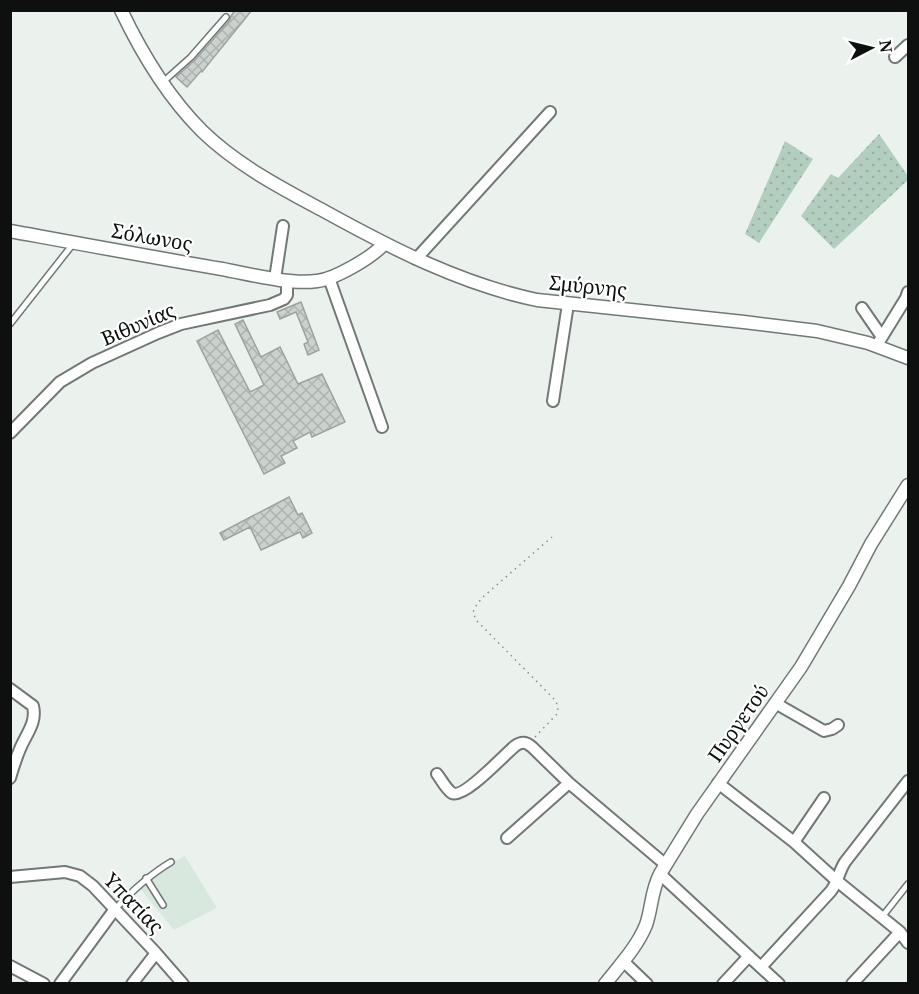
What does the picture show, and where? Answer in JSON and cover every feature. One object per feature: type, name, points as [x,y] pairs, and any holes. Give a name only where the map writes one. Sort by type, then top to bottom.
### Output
[{"type":"street","name":"Σμύρνης","points":[[121,10],[142,51],[163,82],[181,107],[210,138],[283,189],[416,259],[505,292],[537,300],[790,327],[879,341],[909,358]]},
{"type":"street","points":[[895,57],[909,45]]},
{"type":"street","points":[[416,259],[550,112]]},
{"type":"street","points":[[281,280],[283,226]]},
{"type":"street","name":"Σόλωνος","points":[[10,231],[281,280],[307,282],[329,279]]},
{"type":"street","points":[[382,427],[329,279],[369,256],[384,244]]},
{"type":"street","name":"Βιθυνίας","points":[[10,433],[53,388],[78,370],[170,328],[200,319],[275,303],[286,297],[288,292],[281,280]]},
{"type":"street","points":[[879,341],[909,292]]},
{"type":"street","points":[[553,401],[568,304]]},
{"type":"street","points":[[862,308],[879,341]]},
{"type":"street","name":"Πυργετού","points":[[605,984],[634,947],[646,924],[655,885],[663,869],[697,814],[822,633],[871,544],[909,484]]},
{"type":"street","points":[[10,689],[33,706],[34,716],[10,778]]},
{"type":"street","points":[[775,703],[824,731],[838,725]]},
{"type":"street","points":[[437,774],[451,792],[460,793],[515,746],[522,742],[529,744],[663,869],[779,984]]},
{"type":"street","points":[[761,967],[831,891],[845,862],[909,781]]},
{"type":"street","points":[[507,838],[569,783]]},
{"type":"street","points":[[718,783],[794,842],[837,881],[900,932],[909,943]]},
{"type":"street","points":[[794,842],[824,798]]},
{"type":"street","name":"Υπατίας","points":[[10,877],[61,872],[71,873],[88,882],[183,984]]},
{"type":"street","points":[[60,984],[115,909]]},
{"type":"street","points":[[852,984],[900,932]]},
{"type":"street","points":[[132,984],[156,953]]},
{"type":"street","points":[[723,984],[749,956]]},
{"type":"street","points":[[623,961],[647,984]]},
{"type":"street","points":[[10,966],[45,984]]},
{"type":"lane","points":[[163,82],[191,57],[226,17]]},
{"type":"lane","points":[[10,324],[74,243]]},
{"type":"lane","points":[[115,909],[146,878],[171,862]]},
{"type":"lane","points":[[146,878],[163,905]]},
{"type":"lane","points":[[882,917],[909,884]]},
{"type":"path","points":[[529,744],[557,714],[556,700],[476,620],[474,612],[477,604],[484,597],[552,537]]},
{"type":"shaded area","points":[[185,856],[217,908],[174,930],[138,886],[153,873]]},
{"type":"green space","points":[[879,134],[908,176],[908,180],[834,249],[801,216],[831,174],[838,178]]},
{"type":"green space","points":[[785,141],[813,159],[759,243],[745,234]]},
{"type":"building","points":[[235,10],[252,10],[187,87],[176,77],[195,60],[230,20]]},
{"type":"building","points":[[301,302],[319,350],[308,355],[304,344],[308,342],[296,312],[280,319],[277,312]]},
{"type":"building","points":[[243,320],[261,357],[280,347],[298,384],[322,374],[345,422],[312,437],[310,432],[293,441],[297,448],[281,456],[285,463],[264,474],[197,341],[218,330],[250,392],[264,385],[235,324]]},
{"type":"building","points":[[289,497],[298,515],[302,513],[312,533],[303,538],[300,532],[261,550],[250,527],[224,540],[220,533]]}]
